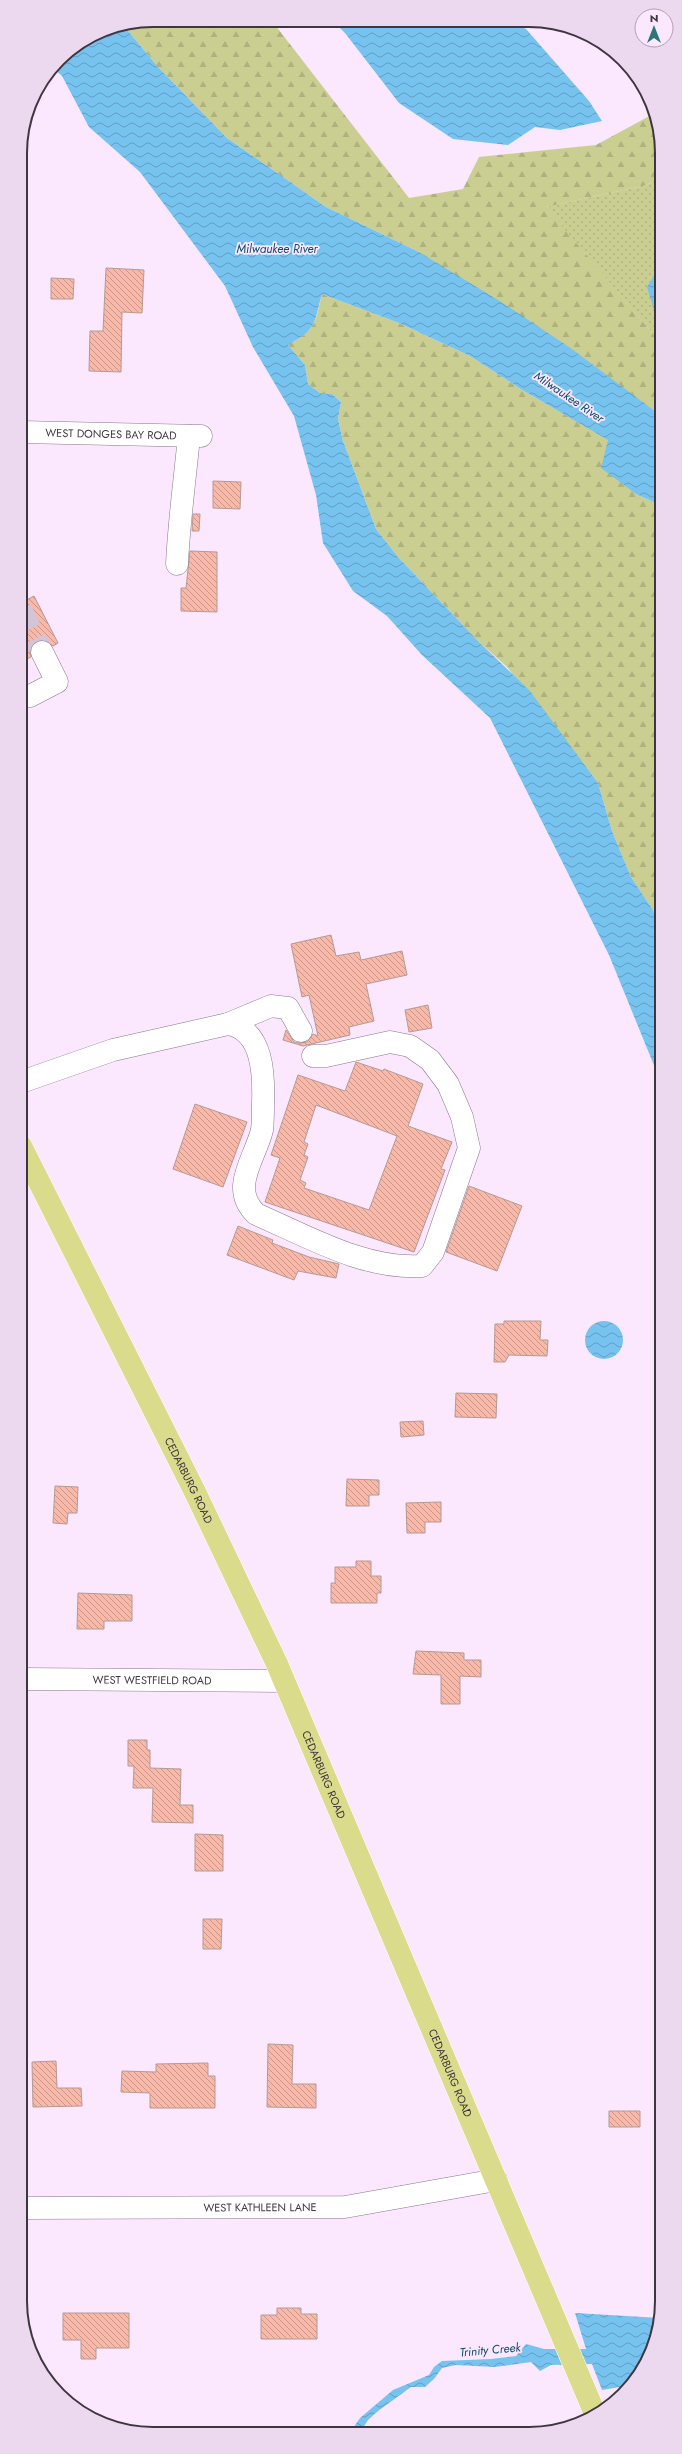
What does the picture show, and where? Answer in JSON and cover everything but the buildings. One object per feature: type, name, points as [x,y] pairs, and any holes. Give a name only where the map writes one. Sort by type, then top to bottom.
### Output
[{"type":"main road","name":"CEDARBURG ROAD","points":[[27,1158],[195,1492],[283,1682],[564,2338],[593,2409]]},
{"type":"street","name":"WEST DONGES BAY ROAD","points":[[27,432],[195,436],[179,518],[177,564]]},
{"type":"street","points":[[30,696],[58,682],[42,652]]},
{"type":"street","points":[[27,1080],[113,1050],[228,1024],[271,1006],[288,1008],[305,1046],[326,1056],[390,1042],[410,1046],[430,1060],[448,1084],[462,1117],[468,1148],[433,1252],[422,1266],[406,1267],[353,1256],[256,1214],[247,1206],[244,1195],[245,1176],[262,1129],[264,1075],[256,1045],[238,1025],[228,1024]]},
{"type":"street","name":"WEST WESTFIELD ROAD","points":[[27,1679],[283,1682]]},
{"type":"street","name":"WEST KATHLEEN LANE","points":[[27,2208],[345,2207],[496,2180]]},
{"type":"green space","points":[[153,27],[277,27],[409,198],[463,189],[479,157],[596,145],[649,116],[653,128],[655,144],[655,180],[647,185],[546,207],[655,336],[655,412],[419,252],[326,207],[227,138],[158,67],[127,30]]},
{"type":"green space","points":[[655,180],[655,336],[545,207],[647,185]]},
{"type":"green space","points":[[322,294],[399,323],[470,356],[519,388],[609,440],[636,494],[655,503],[655,916],[653,910],[631,877],[612,831],[598,783],[507,667],[478,641],[398,557],[376,529],[343,441],[338,419],[341,402],[332,394],[320,393],[308,384],[305,365],[288,345],[309,330],[316,319]]},
{"type":"water","points":[[339,27],[522,27],[526,29],[589,101],[602,121],[560,130],[535,127],[508,145],[453,139],[399,103]]},
{"type":"water","name":"Milwaukee River","points":[[127,30],[158,67],[227,138],[326,207],[419,252],[498,300],[572,349],[655,411],[655,503],[636,494],[601,468],[608,440],[519,388],[470,356],[399,323],[322,294],[313,325],[310,330],[288,345],[305,365],[308,384],[320,393],[332,394],[341,402],[338,419],[343,441],[376,529],[398,557],[478,641],[530,691],[598,783],[612,831],[631,877],[653,910],[655,916],[655,1068],[609,955],[490,718],[422,655],[387,616],[353,591],[323,543],[316,495],[294,416],[253,347],[225,286],[140,172],[89,127],[62,76],[57,71],[76,53],[105,37]]},
{"type":"water","points":[[655,274],[655,314],[647,287]]},
{"type":"water","points":[[604,1321],[617,1327],[623,1340],[617,1353],[604,1359],[591,1353],[585,1340],[591,1327]]},
{"type":"water","points":[[575,2313],[654,2318],[651,2334],[638,2364],[621,2387],[602,2390],[592,2364],[551,2365],[540,2371],[531,2362],[495,2367],[456,2365],[442,2368],[434,2379],[425,2387],[411,2387],[378,2411],[368,2420],[364,2427],[354,2427],[360,2418],[393,2390],[429,2375],[434,2367],[442,2361],[491,2359],[516,2356],[526,2344],[544,2349],[586,2349]]},
{"type":"tunnel","points":[[27,621],[42,652]]},
{"type":"water label","name":"Trinity Creek","points":[[490,2350]]}]
